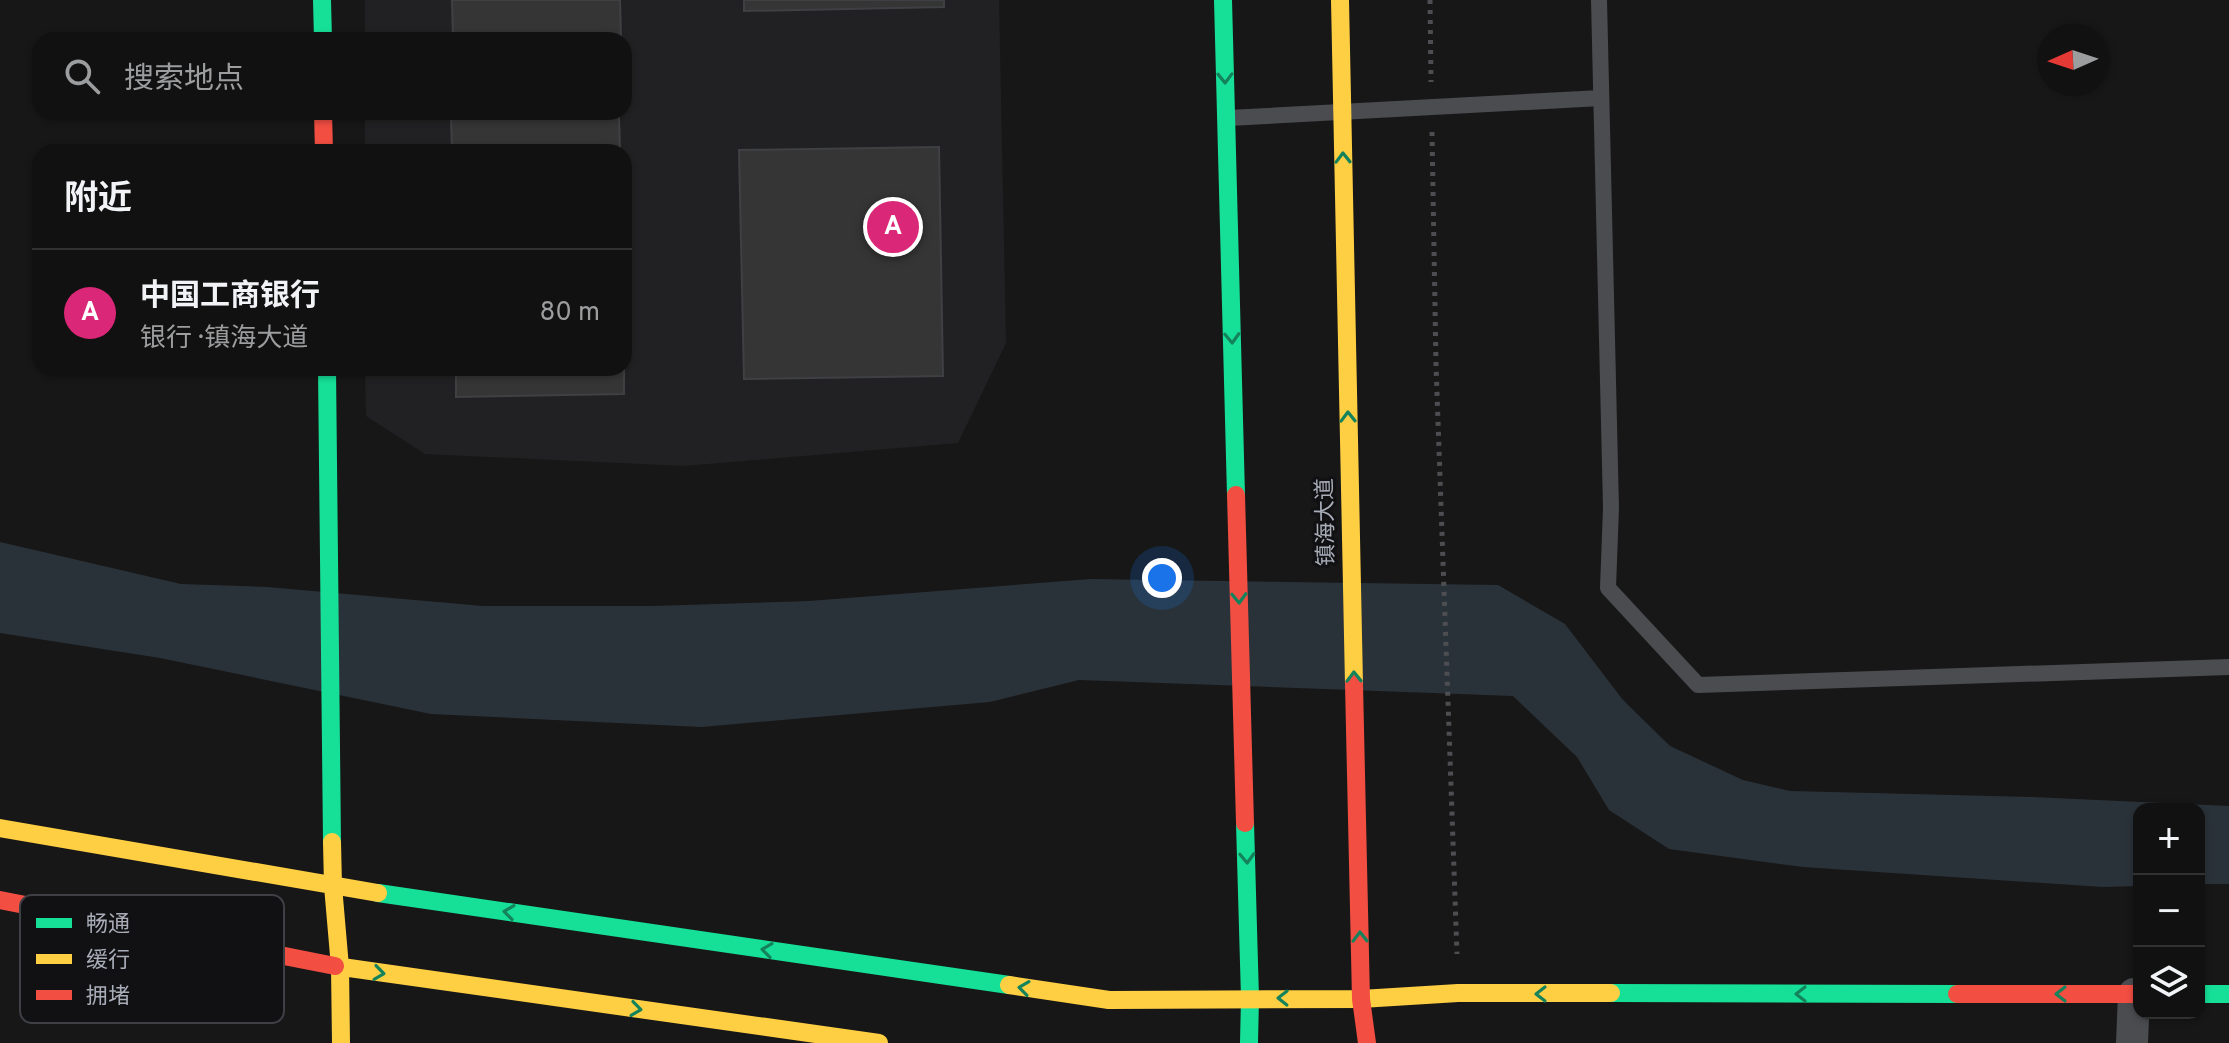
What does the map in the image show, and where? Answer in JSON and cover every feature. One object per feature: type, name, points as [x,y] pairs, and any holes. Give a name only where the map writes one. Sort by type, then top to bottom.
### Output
[{"type":"street","points":[[322,0],[323,32]]},
{"type":"street","points":[[1223,0],[1249,1043]]},
{"type":"street","name":"镇海大道","points":[[1340,0],[1361,999],[1367,1043]]},
{"type":"street","points":[[323,120],[324,144]]},
{"type":"street","points":[[327,376],[333,886],[340,967],[341,1043]]},
{"type":"street","points":[[0,828],[333,886],[1109,1000],[1361,999],[1458,993],[2133,994]]},
{"type":"street","points":[[0,900],[20,904]]},
{"type":"street","points":[[284,956],[340,967],[879,1043]]},
{"type":"street","points":[[2205,994],[2229,994]]},
{"type":"street","points":[[2132,1043],[2134,1019]]},
{"type":"lane","points":[[1599,0],[1611,508],[1608,588],[1698,685],[2229,667]]},
{"type":"lane","points":[[1226,118],[1601,98]]},
{"type":"path","points":[[1430,0],[1436,365],[1458,993]]},
{"type":"shaded area","points":[[365,0],[999,0],[1006,343],[958,443],[684,466],[425,454],[366,416],[365,376],[632,376],[632,144],[365,144],[365,120],[632,120],[632,32],[365,32]]},
{"type":"shaded area","points":[[0,542],[181,584],[267,587],[483,606],[653,606],[809,601],[1091,579],[1498,585],[1565,624],[1623,700],[1670,746],[1743,780],[1790,791],[2163,803],[2133,803],[2133,886],[2103,887],[1803,867],[1669,849],[1609,810],[1577,757],[1513,696],[1079,680],[990,702],[701,727],[431,714],[160,658],[0,633]]},
{"type":"shaded area","points":[[2205,805],[2229,806],[2229,884],[2205,884]]},
{"type":"building","points":[[452,0],[620,0],[621,32],[453,32]]},
{"type":"building","points":[[744,0],[944,0],[944,7],[744,11]]},
{"type":"building","points":[[451,120],[619,120],[620,144],[452,144]]},
{"type":"building","points":[[939,147],[943,376],[744,379],[739,150]]},
{"type":"building","points":[[456,376],[624,376],[624,394],[456,397]]},
{"type":"traffic: fast","points":[[322,0],[323,32]]},
{"type":"traffic: fast","points":[[1223,0],[1236,495]]},
{"type":"traffic: fast","points":[[327,376],[332,842]]},
{"type":"traffic: fast","points":[[1245,823],[1249,1043]]},
{"type":"traffic: fast","points":[[378,893],[1009,985]]},
{"type":"traffic: fast","points":[[1611,993],[1957,994]]},
{"type":"traffic: fast","points":[[2205,994],[2229,994]]},
{"type":"traffic: slow","points":[[1340,0],[1354,684]]},
{"type":"traffic: slow","points":[[0,828],[378,893]]},
{"type":"traffic: slow","points":[[332,842],[340,967],[341,1043]]},
{"type":"traffic: slow","points":[[335,966],[879,1043]]},
{"type":"traffic: slow","points":[[1009,985],[1109,1000],[1361,999],[1458,993],[1611,993]]},
{"type":"traffic: jam","points":[[323,120],[324,144]]},
{"type":"traffic: jam","points":[[1236,495],[1245,823]]},
{"type":"traffic: jam","points":[[1354,684],[1361,999],[1367,1043]]},
{"type":"traffic: jam","points":[[0,900],[20,904]]},
{"type":"traffic: jam","points":[[284,956],[335,966]]},
{"type":"traffic: jam","points":[[1957,994],[2133,994]]},
{"type":"place","name":"中国工商银行","points":[[893,227]]}]
